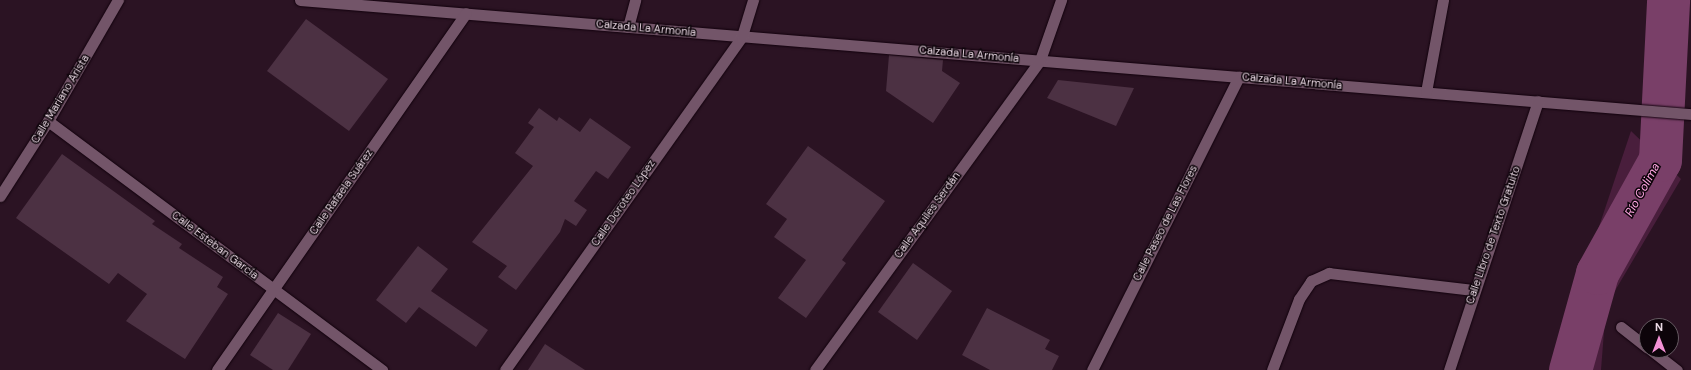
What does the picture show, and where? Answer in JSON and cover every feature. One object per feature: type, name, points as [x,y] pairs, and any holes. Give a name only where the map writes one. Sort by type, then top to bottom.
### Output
[{"type":"street","name":"Calle Mariano Arista","points":[[0,196],[48,121],[118,0]]},
{"type":"street","name":"Calzada La Armonía","points":[[300,0],[1691,114]]},
{"type":"street","points":[[628,27],[635,0]]},
{"type":"street","name":"Calle Doroteo López","points":[[504,370],[742,36],[753,0]]},
{"type":"street","name":"Calle Aquiles Serdán","points":[[815,370],[1040,60],[1061,0]]},
{"type":"street","points":[[1426,92],[1444,0]]},
{"type":"street","name":"Calle Rafaela Suárez","points":[[217,370],[466,13]]},
{"type":"street","name":"Calle Paseo de Las Flores","points":[[1092,370],[1239,77]]},
{"type":"street","name":"Calle Libro de Texto Gratuito","points":[[1449,370],[1474,290],[1538,101]]},
{"type":"street","name":"Calle Esteban García","points":[[48,121],[382,370]]},
{"type":"street","points":[[1272,370],[1299,299],[1311,281],[1329,273],[1474,290]]},
{"type":"street","points":[[1620,326],[1639,341]]},
{"type":"street","points":[[1661,358],[1677,370]]},
{"type":"shaded area","points":[[1631,131],[1681,179],[1606,306],[1601,370],[1551,370]]},
{"type":"building","points":[[306,19],[388,79],[349,131],[267,71]]},
{"type":"building","points":[[889,55],[943,60],[942,71],[960,83],[933,123],[886,91]]},
{"type":"building","points":[[1058,80],[1134,88],[1116,126],[1047,98]]},
{"type":"building","points":[[539,108],[557,121],[559,117],[580,132],[590,118],[631,147],[608,179],[596,171],[574,201],[587,210],[576,226],[565,219],[560,232],[516,290],[498,277],[507,266],[472,242],[533,166],[515,153],[534,127],[528,123]]},
{"type":"building","points":[[808,146],[885,201],[842,260],[846,263],[806,318],[778,298],[806,260],[774,237],[787,219],[766,204]]},
{"type":"building","points":[[62,154],[155,221],[152,224],[182,244],[179,248],[223,277],[217,287],[228,294],[185,359],[126,321],[147,294],[118,273],[109,284],[16,218]]},
{"type":"building","points":[[418,246],[448,269],[431,291],[488,330],[476,347],[419,307],[406,323],[376,300]]},
{"type":"building","points":[[913,263],[952,291],[917,340],[878,312]]},
{"type":"building","points":[[987,308],[1050,340],[1045,349],[1059,356],[1052,370],[990,370],[962,355]]},
{"type":"building","points":[[278,313],[311,334],[288,370],[273,370],[250,355]]},
{"type":"building","points":[[545,344],[585,370],[528,370]]},
{"type":"waterway","name":"Río Colima","points":[[1570,370],[1597,273],[1660,160],[1668,0]]}]
